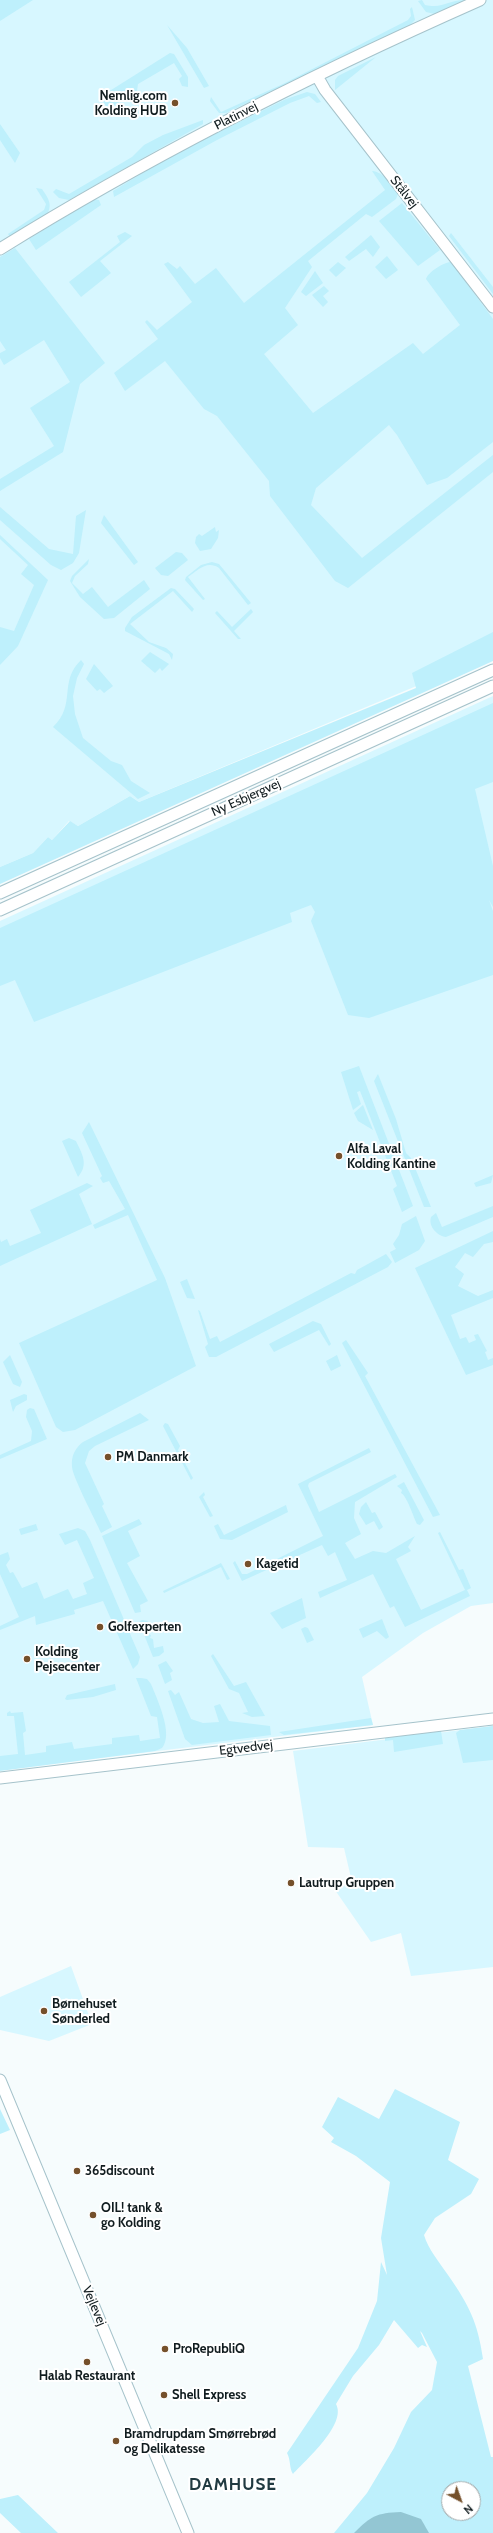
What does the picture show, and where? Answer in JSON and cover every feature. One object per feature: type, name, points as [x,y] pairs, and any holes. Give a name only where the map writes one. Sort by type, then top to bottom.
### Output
[{"type":"street","name":"Platinvej","points":[[0,249],[143,164],[317,76],[480,0]]},
{"type":"street","name":"Stålvej","points":[[317,76],[325,90],[493,307]]},
{"type":"street","name":"Ny Esbjergvej","points":[[0,894],[493,670]]},
{"type":"street","name":"Ny Esbjergvej","points":[[0,910],[493,686]]},
{"type":"street","name":"Egtvedvej","points":[[0,1778],[493,1719]]},
{"type":"street","name":"Vejlevej","points":[[0,2080],[188,2533]]},
{"type":"shaded area","points":[[0,0],[33,0],[0,21]]},
{"type":"shaded area","points":[[6,0],[493,0],[493,654],[139,802],[130,796],[78,826],[69,821],[52,840],[48,837],[33,853],[0,867],[0,4]]},
{"type":"shaded area","points":[[422,0],[425,5],[437,6],[454,1],[465,0],[435,14],[426,12],[418,1]]},
{"type":"shaded area","points":[[412,7],[415,20],[409,26],[226,113],[219,113],[210,101],[211,97],[221,112],[283,84],[408,20],[411,16],[410,9]]},
{"type":"shaded area","points":[[167,25],[187,48],[209,86],[204,88]]},
{"type":"shaded area","points":[[170,53],[174,54],[188,77],[188,87],[182,86],[179,79],[182,76],[174,63],[138,84],[137,91],[108,109],[100,97]]},
{"type":"shaded area","points":[[376,57],[335,90],[335,80],[338,76]]},
{"type":"shaded area","points":[[307,92],[315,94],[321,102],[317,103],[309,96],[290,103],[217,140],[114,197],[113,191],[164,160],[286,99]]},
{"type":"shaded area","points":[[203,120],[203,124],[69,200],[59,198],[53,192],[56,189],[69,194],[132,157],[144,145],[163,135]]},
{"type":"shaded area","points":[[0,124],[20,153],[15,163],[0,140]]},
{"type":"shaded area","points":[[372,171],[380,174],[386,179],[398,194],[396,199],[372,217],[366,214],[308,261],[312,267],[285,308],[298,325],[264,354],[313,413],[413,343],[423,354],[460,325],[426,279],[430,273],[437,268],[451,262],[493,319],[493,442],[447,478],[427,485],[397,435],[389,425],[316,488],[311,505],[362,558],[493,455],[493,472],[348,588],[335,581],[270,496],[269,481],[217,416],[204,409],[165,361],[125,391],[114,373],[158,339],[145,322],[147,320],[157,330],[192,302],[164,264],[168,262],[177,269],[180,266],[195,284],[216,268],[244,303],[385,190]]},
{"type":"shaded area","points":[[36,188],[42,189],[48,198],[50,208],[47,215],[10,237],[8,234],[44,210],[46,204]]},
{"type":"shaded area","points":[[94,199],[99,200],[101,205],[36,250],[29,239]]},
{"type":"shaded area","points":[[402,203],[440,250],[418,266],[379,221]]},
{"type":"shaded area","points":[[125,232],[132,236],[100,261],[111,273],[81,297],[69,282],[120,242],[117,236]]},
{"type":"shaded area","points":[[451,233],[493,287],[493,294],[449,236]]},
{"type":"shaded area","points":[[371,235],[380,247],[373,257],[366,249],[349,261],[345,257]]},
{"type":"shaded area","points":[[15,248],[105,363],[80,384],[63,452],[0,491],[0,479],[54,446],[30,408],[70,382],[44,340],[4,365],[0,358],[0,353],[6,350],[0,341],[0,257]]},
{"type":"shaded area","points":[[387,256],[398,270],[386,279],[375,267]]},
{"type":"shaded area","points":[[338,262],[346,268],[336,277],[329,270]]},
{"type":"shaded area","points":[[315,271],[323,283],[306,296],[301,292]]},
{"type":"shaded area","points":[[324,286],[329,291],[323,296],[328,302],[323,307],[312,295]]},
{"type":"shaded area","points":[[0,507],[49,549],[73,554],[76,516],[86,510],[79,553],[73,563],[61,570],[51,565],[0,520]]},
{"type":"shaded area","points":[[104,515],[138,562],[134,565],[101,523]]},
{"type":"shaded area","points":[[215,527],[216,532],[219,530],[218,538],[211,549],[200,551],[195,543],[196,537],[199,534],[202,536]]},
{"type":"shaded area","points":[[0,535],[48,580],[18,646],[0,665],[0,627],[14,631],[34,585],[21,574],[28,565],[0,539]]},
{"type":"shaded area","points":[[176,552],[182,553],[188,560],[168,576],[161,575],[155,568]]},
{"type":"shaded area","points":[[89,559],[88,564],[75,576],[72,583],[83,594],[92,587],[108,607],[144,580],[150,589],[114,618],[104,619],[80,597],[70,581],[72,576]]},
{"type":"shaded area","points":[[212,562],[219,564],[251,603],[248,605],[219,568],[210,565],[199,569],[188,577],[205,599],[203,600],[185,580],[186,577],[201,565]]},
{"type":"shaded area","points":[[171,588],[175,589],[194,609],[192,612],[173,591],[130,624],[149,642],[166,648],[173,654],[172,660],[169,654],[125,631],[125,628],[132,617]]},
{"type":"shaded area","points":[[251,609],[253,612],[234,631],[241,639],[238,639],[215,613],[217,611],[232,627]]},
{"type":"shaded area","points":[[493,632],[493,661],[0,884],[0,867],[33,853],[48,837],[52,840],[70,821],[78,826],[130,796],[139,802],[416,688],[412,673]]},
{"type":"shaded area","points":[[150,652],[169,664],[162,671],[160,668],[155,673],[141,661]]},
{"type":"shaded area","points":[[81,660],[84,664],[77,678],[73,696],[75,714],[83,738],[111,761],[122,765],[131,781],[150,793],[138,799],[53,727],[64,710],[70,677],[74,668]]},
{"type":"shaded area","points":[[94,664],[113,686],[104,693],[100,689],[97,691],[86,679]]},
{"type":"shaded area","points":[[493,696],[493,1603],[471,1606],[423,1633],[362,1677],[373,1725],[0,1770],[0,921]]},
{"type":"shaded area","points":[[493,703],[493,782],[475,789],[493,866],[493,907],[489,900],[493,911],[493,975],[369,1018],[348,1015],[311,921],[315,912],[311,905],[290,913],[292,922],[34,1022],[15,980],[0,986],[0,928]]},
{"type":"shaded area","points":[[359,1066],[413,1206],[402,1212],[393,1189],[397,1186],[360,1091],[357,1092],[361,1104],[353,1110],[341,1072]]},
{"type":"shaded area","points":[[378,1074],[396,1119],[406,1153],[411,1158],[431,1207],[424,1207],[374,1081]]},
{"type":"shaded area","points":[[363,1105],[373,1130],[358,1121],[354,1113]]},
{"type":"shaded area","points":[[89,1122],[165,1278],[196,1366],[75,1430],[63,1432],[56,1427],[19,1343],[157,1280],[128,1215],[95,1229],[93,1225],[125,1209],[109,1181],[103,1183],[100,1178],[102,1176],[82,1133]]},
{"type":"shaded area","points":[[69,1138],[76,1141],[84,1163],[78,1177],[62,1141]]},
{"type":"shaded area","points":[[493,1175],[491,1183],[476,1187],[474,1183]]},
{"type":"shaded area","points":[[87,1183],[93,1186],[79,1194],[92,1224],[0,1266],[0,1239],[1,1242],[7,1239],[10,1246],[41,1233],[30,1210]]},
{"type":"shaded area","points":[[493,1206],[493,1217],[446,1237],[439,1235],[431,1224],[431,1217],[436,1213],[442,1227]]},
{"type":"shaded area","points":[[416,1216],[425,1241],[419,1250],[395,1263],[390,1252],[396,1249],[393,1244],[399,1235],[402,1224]]},
{"type":"shaded area","points":[[493,1231],[493,1242],[484,1244],[473,1257],[465,1253],[455,1267],[464,1274],[458,1286],[478,1296],[493,1290],[493,1298],[451,1315],[460,1339],[466,1337],[469,1343],[476,1340],[474,1335],[478,1334],[487,1351],[485,1352],[488,1360],[493,1358],[493,1365],[466,1375],[415,1268]]},
{"type":"shaded area","points":[[386,1254],[392,1262],[388,1267],[216,1357],[209,1357],[205,1347],[208,1344],[198,1310],[200,1311],[210,1339],[217,1336],[220,1342],[351,1273],[355,1274],[357,1270]]},
{"type":"shaded area","points":[[187,1279],[195,1299],[187,1298],[180,1282]]},
{"type":"shaded area","points":[[313,1321],[321,1324],[331,1344],[329,1346],[319,1330],[274,1352],[269,1344]]},
{"type":"shaded area","points":[[346,1340],[368,1373],[365,1376],[440,1515],[433,1517],[342,1343]]},
{"type":"shaded area","points":[[10,1355],[22,1382],[20,1387],[13,1384],[3,1362]]},
{"type":"shaded area","points":[[337,1355],[341,1366],[331,1371],[326,1361]]},
{"type":"shaded area","points":[[24,1394],[27,1395],[27,1400],[16,1406],[13,1412],[10,1400]]},
{"type":"shaded area","points":[[30,1408],[34,1409],[47,1439],[0,1459],[0,1455],[31,1441],[32,1431],[26,1417],[27,1410]]},
{"type":"shaded area","points":[[140,1413],[149,1420],[95,1446],[89,1451],[85,1463],[104,1504],[102,1506],[112,1527],[101,1533],[73,1472],[73,1456],[83,1442]]},
{"type":"shaded area","points":[[165,1423],[168,1424],[180,1446],[178,1450],[193,1478],[191,1480],[163,1426]]},
{"type":"shaded area","points":[[369,1448],[371,1452],[309,1483],[308,1486],[319,1512],[395,1474],[397,1477],[355,1502],[354,1518],[361,1534],[345,1543],[355,1559],[373,1551],[386,1553],[415,1536],[408,1547],[411,1551],[396,1559],[421,1610],[465,1590],[438,1533],[440,1532],[459,1570],[463,1569],[471,1588],[467,1590],[470,1596],[405,1627],[394,1606],[390,1608],[373,1574],[320,1598],[318,1592],[347,1580],[335,1552],[328,1556],[322,1545],[242,1581],[233,1563],[235,1561],[242,1574],[247,1574],[323,1536],[298,1484]]},
{"type":"shaded area","points":[[404,1482],[424,1520],[420,1525],[417,1524],[408,1502],[401,1493],[402,1490],[397,1486]]},
{"type":"shaded area","points":[[204,1492],[205,1495],[203,1497],[213,1516],[210,1517],[199,1497]]},
{"type":"shaded area","points":[[366,1502],[372,1513],[375,1512],[383,1527],[379,1530],[374,1521],[366,1525],[359,1514],[361,1507]]},
{"type":"shaded area","points":[[286,1505],[288,1512],[232,1540],[220,1539],[214,1526],[218,1524],[224,1535]]},
{"type":"shaded area","points":[[139,1519],[142,1524],[128,1531],[140,1556],[127,1563],[148,1601],[140,1605],[141,1612],[135,1613],[102,1536]]},
{"type":"shaded area","points":[[36,1524],[38,1530],[21,1535],[19,1529]]},
{"type":"shaded area","points":[[78,1528],[85,1531],[90,1540],[140,1657],[138,1664],[133,1669],[103,1601],[74,1610],[75,1614],[36,1625],[35,1616],[0,1630],[0,1626],[19,1617],[0,1574],[0,1555],[8,1552],[10,1559],[6,1565],[10,1573],[13,1572],[22,1588],[37,1582],[44,1599],[68,1589],[73,1599],[87,1594],[83,1583],[94,1578],[77,1540],[65,1545],[59,1534]]},
{"type":"shaded area","points":[[221,1563],[230,1579],[227,1580],[221,1567],[164,1593],[163,1591]]},
{"type":"shaded area","points":[[302,1598],[306,1618],[282,1629],[270,1613]]},
{"type":"shaded area","points":[[382,1619],[389,1637],[386,1639],[377,1631],[363,1638],[359,1629]]},
{"type":"shaded area","points":[[142,1620],[148,1621],[146,1624],[148,1634],[151,1635],[150,1638],[153,1639],[154,1648],[163,1646],[164,1652],[159,1656],[153,1657],[139,1622]]},
{"type":"shaded area","points":[[305,1627],[308,1628],[314,1640],[307,1643],[301,1629]]},
{"type":"shaded area","points":[[213,1654],[234,1686],[246,1682],[265,1716],[252,1717],[242,1713],[248,1712],[239,1693],[229,1689],[211,1656]]},
{"type":"shaded area","points":[[166,1661],[173,1671],[170,1673],[172,1680],[165,1684],[158,1665]]},
{"type":"shaded area","points":[[136,1678],[147,1679],[151,1684],[163,1716],[166,1734],[165,1742],[162,1748],[155,1751],[0,1771],[0,1756],[18,1754],[14,1716],[7,1716],[7,1713],[10,1711],[11,1713],[23,1712],[26,1731],[23,1733],[25,1755],[46,1752],[46,1746],[72,1742],[74,1749],[112,1744],[112,1738],[139,1735],[140,1741],[160,1738],[157,1717],[151,1716]]},
{"type":"shaded area","points":[[115,1684],[116,1690],[93,1697],[65,1699],[67,1695]]},
{"type":"shaded area","points":[[171,1690],[175,1695],[179,1692],[191,1719],[203,1723],[219,1722],[214,1706],[220,1704],[229,1721],[270,1726],[271,1735],[192,1745],[185,1739],[168,1691]]},
{"type":"shaded area","points":[[371,1718],[373,1725],[284,1735],[279,1732]]},
{"type":"shaded area","points":[[493,1726],[493,1967],[411,1976],[401,1933],[371,1942],[335,1890],[352,1882],[344,1848],[308,1847],[293,1751]]},
{"type":"shaded area","points":[[493,1726],[493,1760],[463,1763],[456,1733],[460,1730]]},
{"type":"shaded area","points":[[441,1731],[443,1744],[394,1752],[393,1740],[385,1741],[385,1738]]},
{"type":"shaded area","name":"Børnehuset Sønderled","points":[[71,1966],[92,2024],[49,2041],[0,2030],[0,1997]]},
{"type":"shaded area","points":[[395,2089],[460,2122],[448,2160],[479,2179],[471,2194],[435,2218],[424,2235],[431,2251],[467,2305],[472,2315],[481,2346],[483,2359],[468,2366],[491,2457],[493,2457],[493,2533],[334,2533],[367,2493],[394,2448],[411,2412],[432,2390],[437,2362],[422,2333],[420,2331],[427,2347],[422,2345],[418,2348],[394,2320],[379,2345],[353,2376],[336,2404],[338,2412],[336,2421],[331,2431],[324,2441],[293,2474],[291,2469],[287,2453],[358,2348],[377,2301],[381,2262],[387,2275],[381,2238],[390,2182],[356,2156],[331,2142],[334,2138],[322,2127],[338,2097],[379,2119]]},
{"type":"shaded area","points":[[0,2109],[10,2130],[0,2134]]},
{"type":"shaded area","points":[[18,2495],[58,2533],[21,2533],[0,2513],[0,2499]]},
{"type":"shaded area","points":[[401,2512],[421,2519],[429,2533],[354,2533],[374,2516],[386,2513]]},
{"type":"place","name":"Nemlig.com Kolding HUB","points":[[175,103]]},
{"type":"place","name":"Alfa Laval Kolding Kantine","points":[[339,1156]]},
{"type":"place","name":"PM Danmark","points":[[108,1457]]},
{"type":"place","name":"Kagetid","points":[[248,1564]]},
{"type":"place","name":"Golfexperten","points":[[100,1627]]},
{"type":"place","name":"Kolding Pejsecenter","points":[[27,1659]]},
{"type":"place","name":"Lautrup Gruppen","points":[[291,1883]]},
{"type":"place","name":"Børnehuset Sønderled","points":[[44,2011]]},
{"type":"place","name":"365discount","points":[[77,2171]]},
{"type":"place","name":"OIL! tank & go Kolding","points":[[93,2215]]},
{"type":"place","name":"ProRepubliQ","points":[[165,2349]]},
{"type":"place","name":"Halab Restaurant","points":[[87,2362]]},
{"type":"place","name":"Shell Express","points":[[164,2395]]},
{"type":"place","name":"Bramdrupdam Smørrebrød og Delikatesse","points":[[116,2441]]},
{"type":"district","name":"DAMHUSE","points":[[233,2485]]}]
